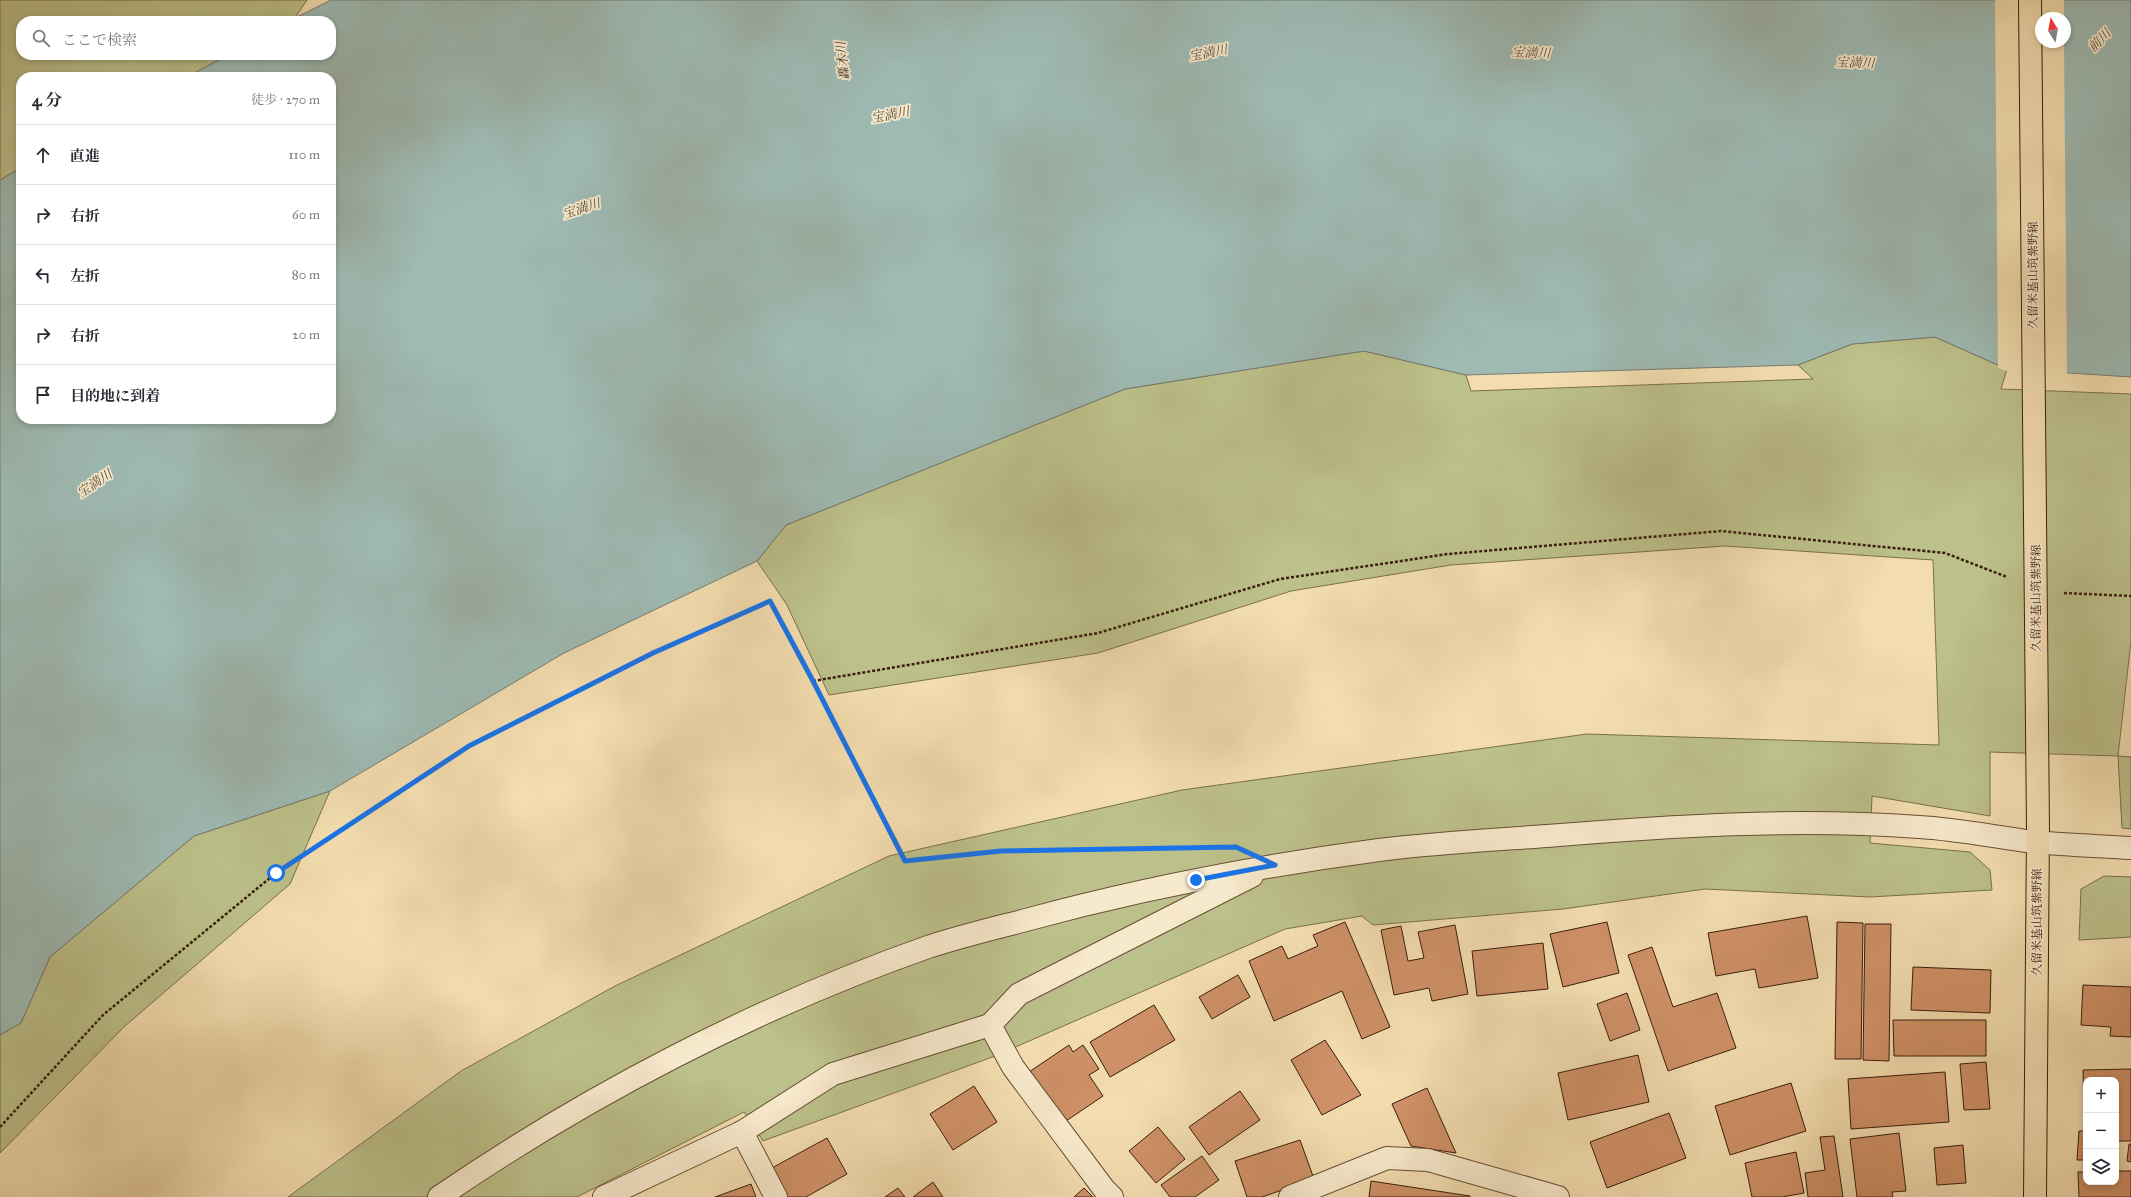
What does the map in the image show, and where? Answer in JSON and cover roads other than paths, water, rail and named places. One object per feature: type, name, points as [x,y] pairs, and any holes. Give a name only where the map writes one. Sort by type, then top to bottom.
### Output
[{"type":"main road","name":"久留米基山筑紫野線","points":[[2030,0],[2038,836],[2035,1197]]},
{"type":"street","points":[[439,1197],[487,1164],[601,1097],[715,1037],[833,983],[931,946],[1069,908],[1196,880],[1275,865],[1384,850],[1671,826],[1815,824],[1921,827],[2038,836],[2131,848]]},
{"type":"street","points":[[604,1197],[742,1132],[834,1074],[990,1025],[1018,994],[1275,865]]},
{"type":"street","points":[[990,1025],[1013,1067],[1112,1197]]},
{"type":"street","points":[[742,1132],[776,1197]]},
{"type":"street","points":[[1290,1197],[1387,1158],[1428,1160],[1558,1197]]},
{"type":"water","points":[[331,0],[2131,0],[2131,377],[2007,369],[1935,337],[1852,344],[1798,365],[1466,375],[1364,351],[1125,389],[786,525],[757,561],[564,653],[330,791],[194,836],[50,957],[21,1023],[0,1035],[0,180],[16,171],[16,424],[336,424],[336,72],[196,72],[219,60],[336,60],[336,16],[299,16]]},
{"type":"water label","name":"前川","points":[[2099,40]]},
{"type":"water label","name":"宝満川","points":[[1208,52]]},
{"type":"water label","name":"宝満川","points":[[1531,52]]},
{"type":"water label","name":"轟木川","points":[[842,61]]},
{"type":"water label","name":"宝満川","points":[[1855,62]]},
{"type":"water label","name":"宝満川","points":[[890,114]]},
{"type":"water label","name":"宝満川","points":[[581,208]]},
{"type":"water label","name":"宝満川","points":[[94,483]]}]
